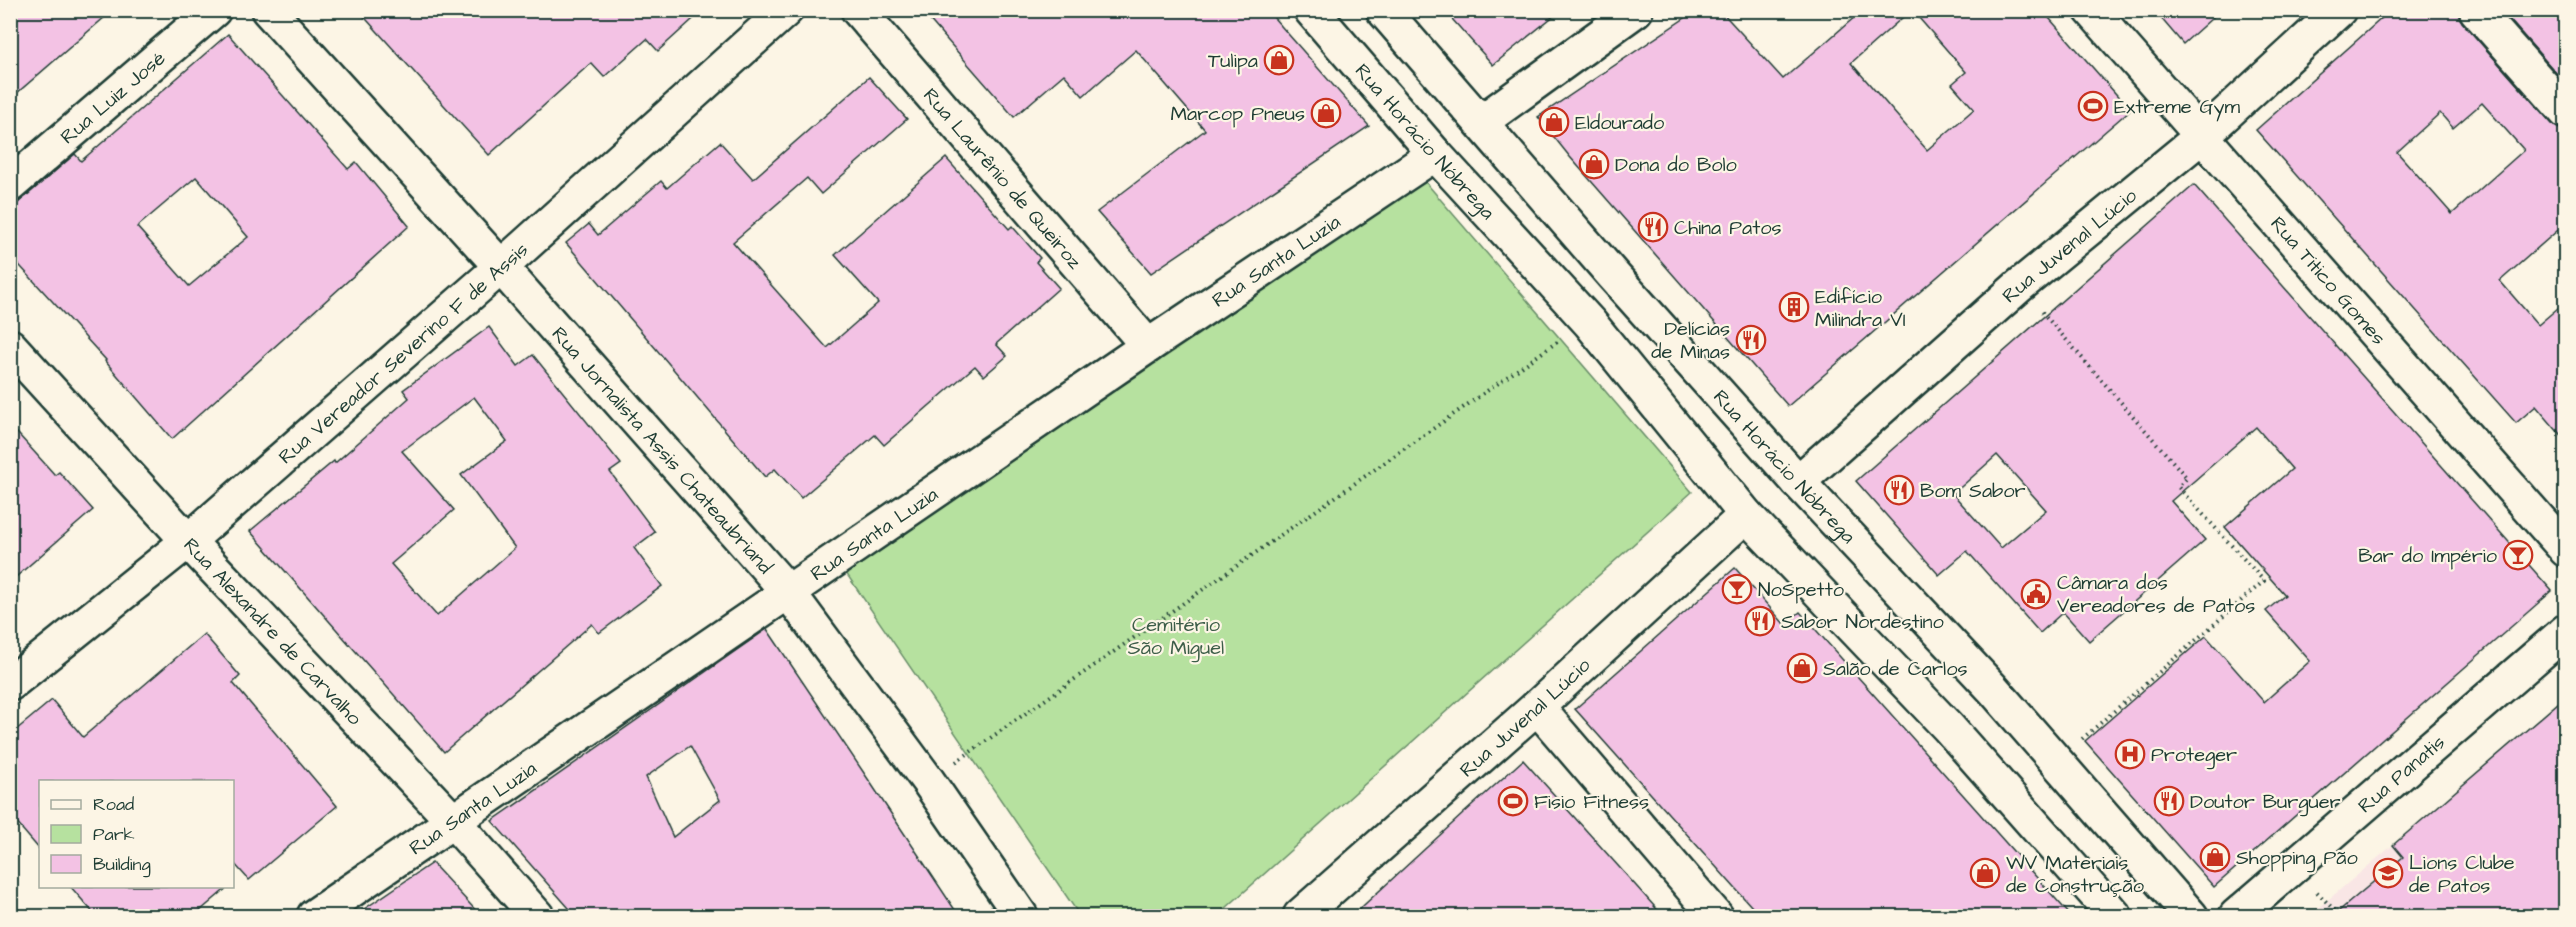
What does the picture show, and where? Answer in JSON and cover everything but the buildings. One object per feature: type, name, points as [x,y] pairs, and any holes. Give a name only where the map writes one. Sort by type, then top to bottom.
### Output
[{"type":"street","name":"Rua Luiz José","points":[[10,185],[214,10]]},
{"type":"street","name":"Rua Jornalista Assis Chateaubriand","points":[[268,10],[501,267],[789,593],[928,781],[1021,916]]},
{"type":"street","name":"Rua Vereador Severino F de Assis","points":[[10,684],[188,541],[501,267],[786,10]]},
{"type":"street","name":"Rua Laurênio de Queiroz","points":[[858,10],[1148,346]]},
{"type":"street","name":"Rua Horácio Nóbrega","points":[[1311,10],[1435,154],[1590,323],[1746,515],[1948,727],[2115,916]]},
{"type":"street","name":"Rua Horácio Nóbrega","points":[[1383,10],[1618,281],[1798,482],[1993,689],[2192,916]]},
{"type":"street","points":[[1480,122],[1636,10]]},
{"type":"street","name":"Rua Titico Gomes","points":[[2091,10],[2565,550]]},
{"type":"street","name":"Rua Juvenal Lúcio","points":[[1798,482],[2019,286],[2202,136],[2339,10]]},
{"type":"street","points":[[2476,10],[2565,112]]},
{"type":"street","name":"Rua Santa Luzia","points":[[314,916],[1148,346],[1435,154]]},
{"type":"street","name":"Rua Alexandre de Carvalho","points":[[10,345],[188,541],[453,821],[537,916]]},
{"type":"street","name":"Rua Juvenal Lúcio","points":[[1300,916],[1536,707],[1746,515]]},
{"type":"street","name":"Rua Panatis","points":[[2236,916],[2565,631]]},
{"type":"street","points":[[1536,707],[1716,916]]},
{"type":"path","points":[[2019,286],[2187,478],[2178,486],[2264,581],[2056,762]]},
{"type":"path","points":[[928,781],[1561,339],[1590,323]]},
{"type":"shaded area","name":"Lions Clube de Patos","points":[[2393,845],[2455,916],[2309,916]]},
{"type":"green space","name":"Cemitério São Miguel","points":[[1422,178],[1692,492],[1217,916],[1080,916],[846,573]]},
{"type":"place","name":"Tulipa","points":[[1279,60]]},
{"type":"place","name":"Extreme Gym","points":[[2093,106]]},
{"type":"place","name":"Marcop Pneus","points":[[1326,113]]},
{"type":"place","name":"Eldourado","points":[[1554,122]]},
{"type":"place","name":"Dona do Bolo","points":[[1594,164]]},
{"type":"place","name":"China Patos","points":[[1653,227]]},
{"type":"place","name":"Edifício Milindra VI","points":[[1794,307]]},
{"type":"place","name":"Delícias de Minas","points":[[1751,340]]},
{"type":"place","name":"Bom Sabor","points":[[1899,490]]},
{"type":"place","name":"Bar do Império","points":[[2518,555]]},
{"type":"place","name":"NoSpetto","points":[[1737,589]]},
{"type":"place","name":"Câmara dos Vereadores de Patos","points":[[2036,594]]},
{"type":"place","name":"Sabor Nordestino","points":[[1760,621]]},
{"type":"place","name":"Salão de Carlos","points":[[1802,668]]},
{"type":"place","name":"Proteger","points":[[2130,754]]},
{"type":"place","name":"Fisio Fitness","points":[[1513,801]]},
{"type":"place","name":"Doutor Burguer","points":[[2169,801]]},
{"type":"place","name":"Shopping Pão","points":[[2215,857]]},
{"type":"place","name":"WV Materiais de Construção","points":[[1985,873]]},
{"type":"place","name":"Lions Clube de Patos","points":[[2388,873]]}]
